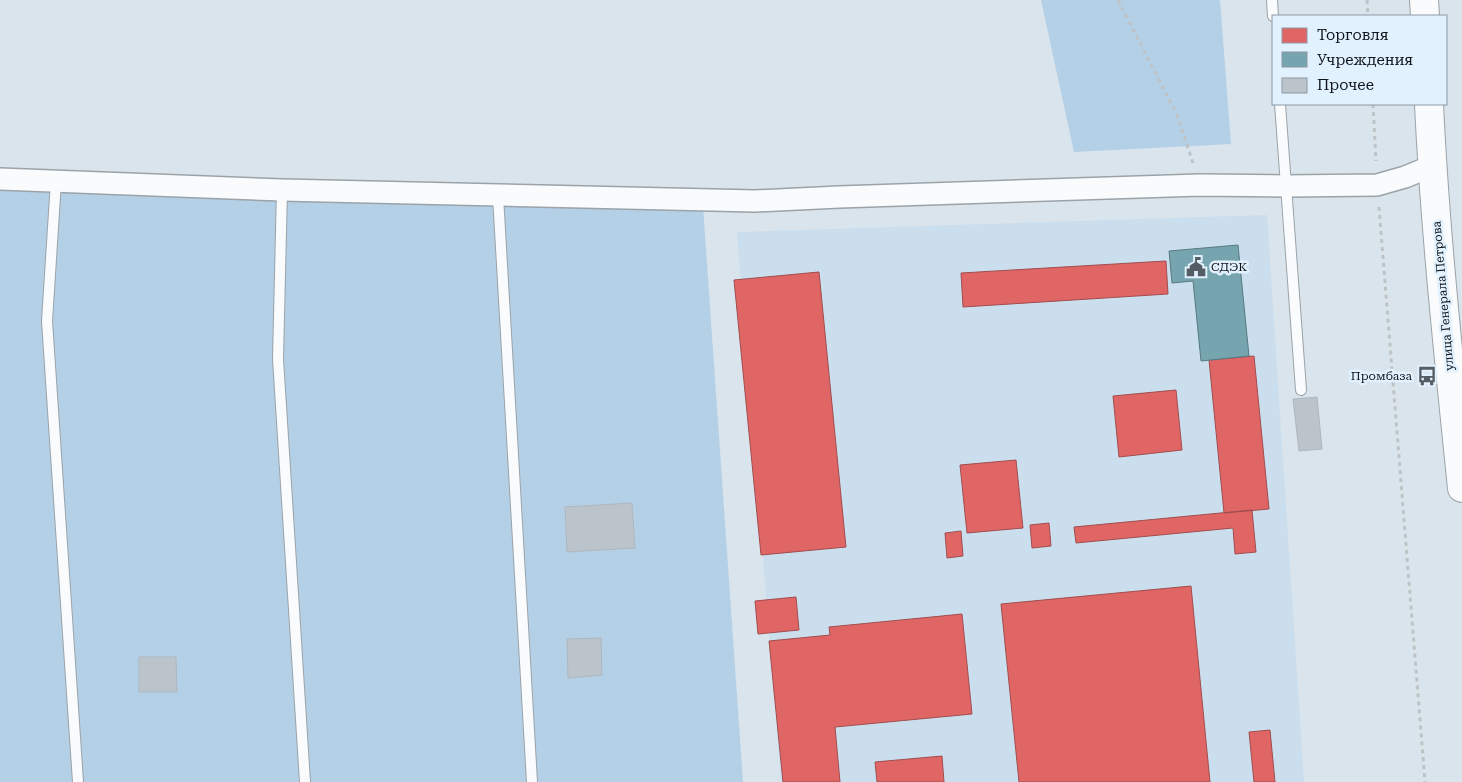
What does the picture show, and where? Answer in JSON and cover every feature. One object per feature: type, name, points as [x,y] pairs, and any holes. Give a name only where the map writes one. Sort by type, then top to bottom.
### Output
[{"type":"main road","points":[[1424,0],[1425,15]]},
{"type":"main road","name":"улица Генерала Петрова","points":[[1429,105],[1441,286],[1462,488]]},
{"type":"street","points":[[0,178],[282,190],[755,201],[1200,185],[1377,185],[1404,178],[1432,166]]},
{"type":"lane","points":[[1272,0],[1273,15]]},
{"type":"lane","points":[[1280,105],[1301,390]]},
{"type":"lane","points":[[56,181],[47,321],[78,782]]},
{"type":"lane","points":[[282,190],[278,359],[306,782]]},
{"type":"lane","points":[[498,196],[532,782]]},
{"type":"path","points":[[1118,0],[1177,115],[1200,185]]},
{"type":"path","points":[[1367,0],[1368,15]]},
{"type":"path","points":[[1372,105],[1425,782]]},
{"type":"shaded area","points":[[1041,0],[1220,0],[1231,144],[1074,152]]},
{"type":"shaded area","points":[[0,186],[703,206],[743,782],[0,782]]},
{"type":"shaded area","points":[[1267,215],[1304,782],[781,782],[737,232]]},
{"type":"building: Торговля","points":[[1166,261],[1168,294],[963,307],[961,273]]},
{"type":"building: Торговля","points":[[819,272],[846,547],[761,555],[734,280]]},
{"type":"building: Торговля","points":[[1254,356],[1269,509],[1224,513],[1209,360]]},
{"type":"building: Торговля","points":[[1176,390],[1182,450],[1119,457],[1113,396]]},
{"type":"building: Торговля","points":[[1016,460],[1023,528],[967,533],[960,465]]},
{"type":"building: Торговля","points":[[1252,510],[1256,552],[1235,554],[1233,528],[1076,543],[1074,527]]},
{"type":"building: Торговля","points":[[1049,523],[1051,546],[1032,548],[1030,525]]},
{"type":"building: Торговля","points":[[961,531],[963,556],[947,558],[945,533]]},
{"type":"building: Торговля","points":[[1191,586],[1210,782],[1019,782],[1001,604]]},
{"type":"building: Торговля","points":[[796,597],[799,630],[758,634],[755,601]]},
{"type":"building: Торговля","points":[[962,614],[972,714],[835,727],[840,782],[783,782],[769,641],[830,635],[829,627]]},
{"type":"building: Торговля","points":[[1270,730],[1275,782],[1254,782],[1249,732]]},
{"type":"building: Торговля","points":[[942,756],[944,782],[877,782],[875,762]]},
{"type":"building: Учреждения","points":[[1238,245],[1249,356],[1201,361],[1193,281],[1172,283],[1169,251]]},
{"type":"building: Прочее","points":[[1317,397],[1322,449],[1299,451],[1293,399]]},
{"type":"building: Прочее","points":[[632,503],[635,548],[567,552],[565,507]]},
{"type":"building: Прочее","points":[[601,638],[602,675],[568,678],[567,639]]},
{"type":"building: Прочее","points":[[139,657],[176,657],[177,692],[139,692]]},
{"type":"place","name":"СДЭК","points":[[1196,267]]},
{"type":"place","name":"Промбаза","points":[[1427,376]]}]
